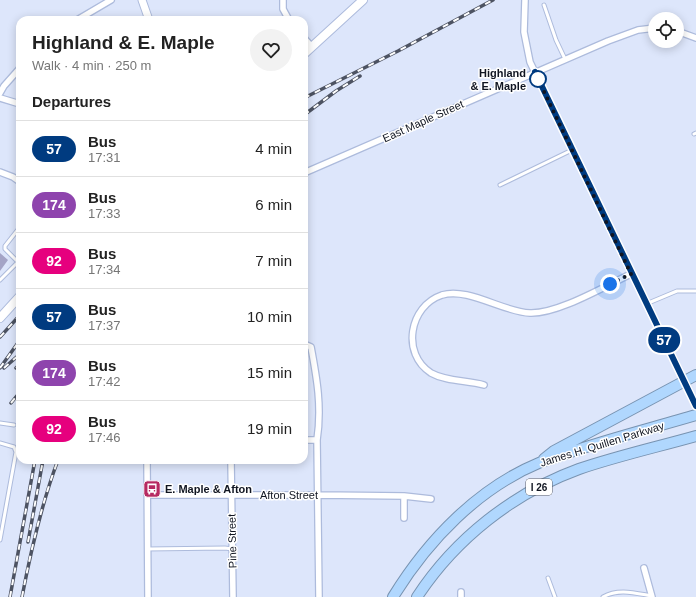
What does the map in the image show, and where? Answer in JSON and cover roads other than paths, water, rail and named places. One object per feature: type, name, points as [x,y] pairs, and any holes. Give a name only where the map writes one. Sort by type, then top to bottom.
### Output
[{"type":"highway","points":[[542,462],[554,451],[696,375]]},
{"type":"highway","name":"James H. Quillen Parkway","points":[[393,597],[418,560],[456,518],[492,490],[542,462],[696,416]]},
{"type":"highway","name":"James H. Quillen Parkway","points":[[417,597],[438,568],[474,531],[527,493],[579,469],[696,436]]},
{"type":"main road","points":[[308,50],[363,0]]},
{"type":"main road","points":[[1,316],[16,300]]},
{"type":"street","points":[[84,16],[110,0]]},
{"type":"street","points":[[142,0],[148,16]]},
{"type":"street","points":[[283,0],[283,8],[287,16]]},
{"type":"street","points":[[525,0],[525,44],[535,72],[631,274],[696,406]]},
{"type":"street","name":"East Maple Street","points":[[308,171],[565,59],[623,35],[638,30],[648,29]]},
{"type":"street","points":[[684,34],[696,38]]},
{"type":"street","points":[[308,42],[312,47]]},
{"type":"street","points":[[0,93],[16,72]]},
{"type":"street","points":[[0,98],[16,103]]},
{"type":"street","points":[[0,172],[16,179]]},
{"type":"street","points":[[484,385],[439,376],[425,367],[419,360],[412,344],[413,327],[417,317],[428,303],[444,295],[458,294],[518,312],[538,313],[556,308],[631,274]]},
{"type":"street","points":[[308,346],[311,347],[318,384],[321,417],[318,440],[319,597]]},
{"type":"street","points":[[308,440],[318,440]]},
{"type":"street","points":[[147,464],[148,597]]},
{"type":"street","name":"Pine Street","points":[[231,464],[233,597]]},
{"type":"street","name":"Afton Street","points":[[147,495],[404,496],[431,499]]},
{"type":"street","points":[[404,496],[404,518]]},
{"type":"street","points":[[644,568],[652,596]]},
{"type":"lane","points":[[544,5],[556,40],[565,59]]},
{"type":"lane","points":[[500,185],[572,150]]},
{"type":"lane","points":[[16,232],[5,246],[5,249],[16,258]]},
{"type":"lane","points":[[0,280],[16,264]]},
{"type":"lane","points":[[646,304],[677,291],[696,290]]},
{"type":"lane","points":[[0,423],[14,425]]},
{"type":"lane","points":[[0,443],[14,447],[16,452],[0,540]]},
{"type":"lane","points":[[147,549],[232,549]]},
{"type":"lane","points":[[548,578],[555,597]]},
{"type":"lane","points":[[603,597],[611,592],[626,591],[652,596]]},
{"type":"railway","points":[[308,96],[398,51],[493,0]]},
{"type":"railway","points":[[308,112],[336,91],[360,76]]},
{"type":"railway","points":[[0,337],[16,319]]},
{"type":"railway","points":[[0,368],[16,346]]},
{"type":"railway","points":[[4,368],[16,358]]},
{"type":"railway","points":[[11,403],[16,397]]},
{"type":"railway","points":[[10,597],[34,464]]},
{"type":"railway","points":[[28,542],[42,464]]},
{"type":"railway","points":[[22,597],[37,528],[46,494],[57,464]]},
{"type":"place","name":"Highland & E. Maple","points":[[538,79]]},
{"type":"place","name":"E. Maple & Afton","points":[[152,489]]}]
